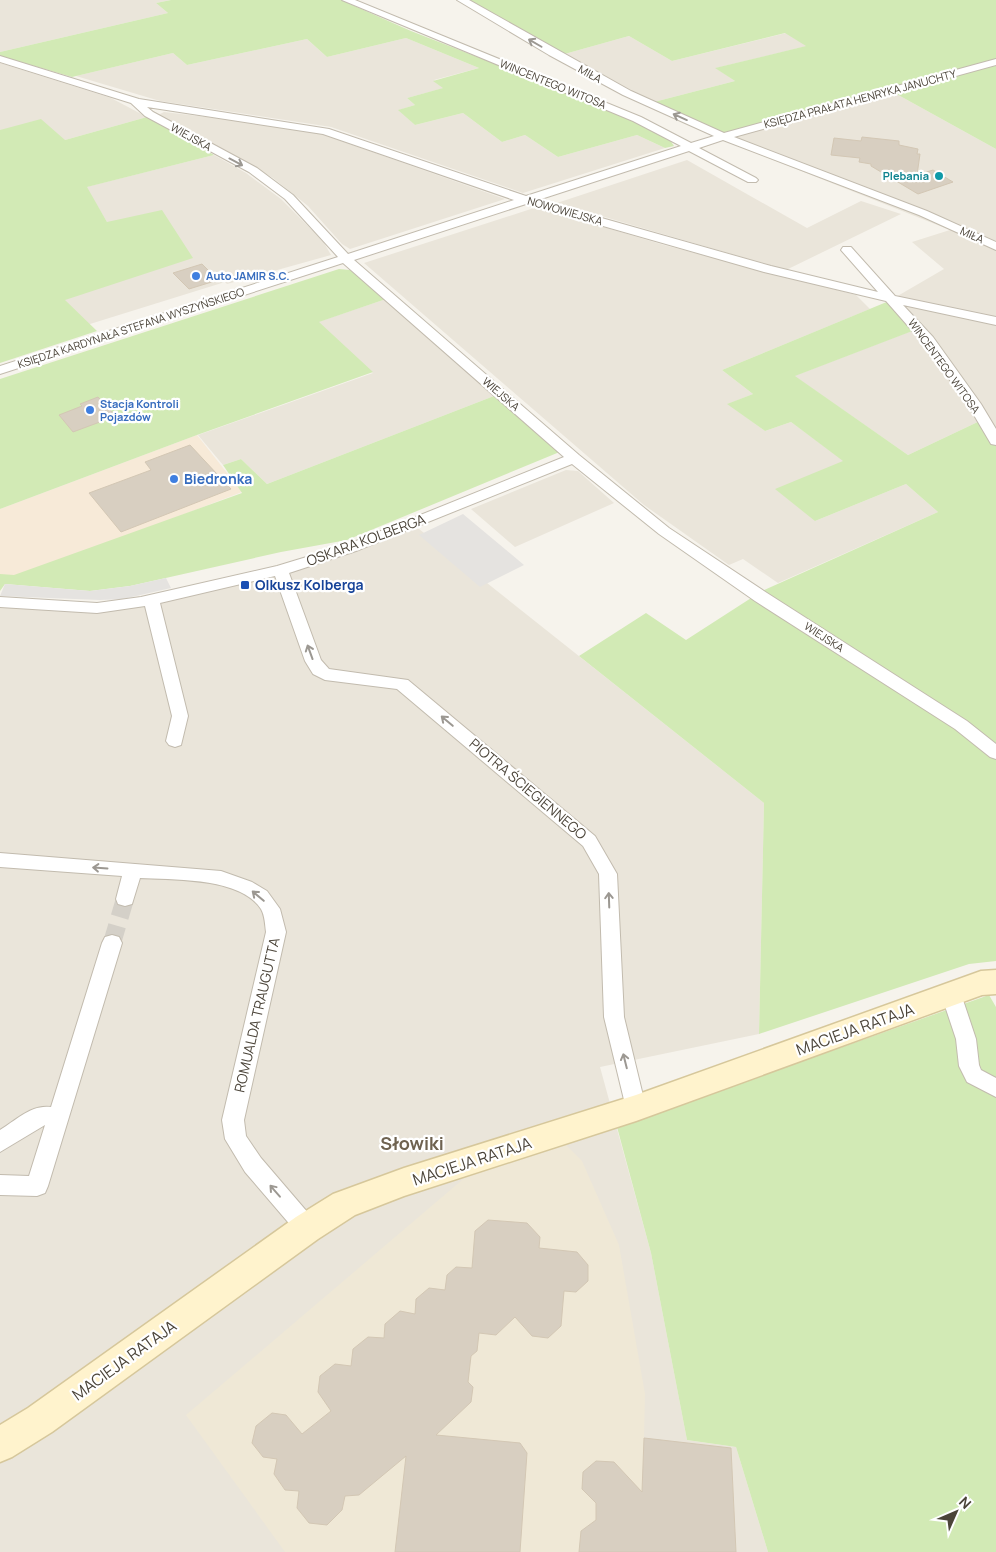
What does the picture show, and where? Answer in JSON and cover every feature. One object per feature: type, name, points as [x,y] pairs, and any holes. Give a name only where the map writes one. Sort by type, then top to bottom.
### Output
[{"type":"street","name":"WINCENTEGO WITOSA","points":[[348,0],[637,119],[752,180]]},
{"type":"street","name":"MIŁA","points":[[462,0],[600,80],[724,137],[923,213],[996,246]]},
{"type":"street","name":"WIEJSKA","points":[[0,59],[135,101],[150,114],[253,170],[289,197],[346,258],[574,458],[664,531],[761,597],[961,725],[996,753]]},
{"type":"street","name":"KSIĘDZA PRAŁATA HENRYKA JANUCHTY","points":[[724,137],[782,119],[996,62]]},
{"type":"street","name":"NOWOWIEJSKA","points":[[135,101],[186,111],[298,125],[325,131],[525,200],[768,269],[892,299],[996,321]]},
{"type":"street","points":[[690,147],[724,137]]},
{"type":"street","name":"KSIĘDZA KARDYNAŁA STEFANA WYSZYŃSKIEGO","points":[[0,370],[690,147]]},
{"type":"street","name":"WINCENTEGO WITOSA","points":[[846,250],[928,340],[974,404],[996,441]]},
{"type":"street","name":"OSKARA KOLBERGA","points":[[0,602],[97,608],[151,599],[280,570],[351,548],[574,458]]},
{"type":"street","name":"PIOTRA ŚCIEGIENNEGO","points":[[280,570],[313,660],[320,670],[325,674],[402,684],[590,841],[608,874],[614,1017],[636,1108]]},
{"type":"street","points":[[151,599],[180,716],[175,741]]},
{"type":"street","name":"ROMUALDA TRAUGUTTA","points":[[0,860],[213,876],[237,883],[256,893],[271,908],[276,932],[233,1120],[236,1139],[253,1165],[307,1228]]},
{"type":"street","points":[[125,899],[133,871]]},
{"type":"street","points":[[0,1185],[37,1186],[112,943]]},
{"type":"street","name":"MACIEJA RATAJA","points":[[0,1444],[40,1420],[122,1363],[307,1228],[344,1204],[384,1189],[636,1108],[981,984],[996,982]]},
{"type":"street","points":[[953,1000],[966,1039],[969,1066],[974,1076],[996,1088]]},
{"type":"street","points":[[0,1142],[41,1115],[57,1117]]},
{"type":"shaded area","points":[[0,0],[171,0],[156,3],[168,13],[0,52]]},
{"type":"shaded area","points":[[786,33],[807,46],[716,68],[735,81],[654,102],[561,55],[629,36],[672,61]]},
{"type":"shaded area","points":[[406,38],[479,68],[434,80],[444,88],[407,98],[415,105],[399,110],[415,125],[463,113],[502,142],[525,135],[558,157],[637,135],[665,148],[523,193],[331,127],[160,101],[76,76],[173,53],[187,65],[307,39],[327,57]]},
{"type":"shaded area","points":[[0,63],[111,98],[147,117],[8,156],[0,147]]},
{"type":"shaded area","points":[[891,91],[996,149],[996,438],[984,419],[908,455],[794,376],[914,330],[889,301],[944,269],[912,242],[950,230],[720,139]]},
{"type":"shaded area","points":[[164,112],[267,124],[316,132],[505,199],[350,249],[342,244],[308,206],[273,178],[236,156],[158,115]]},
{"type":"shaded area","points":[[214,155],[246,173],[281,199],[323,241],[331,255],[227,284],[225,282],[90,324],[0,319],[107,222],[86,187]]},
{"type":"shaded area","points":[[687,160],[807,228],[861,201],[901,214],[786,270],[557,203]]},
{"type":"shaded area","points":[[537,207],[664,245],[856,295],[870,309],[722,370],[753,394],[728,404],[765,431],[791,422],[844,461],[815,521],[906,484],[938,512],[778,583],[743,559],[729,565],[644,505],[364,263]]},
{"type":"shaded area","points":[[386,299],[494,396],[267,484],[241,459],[223,465],[198,435],[373,373],[318,322]]},
{"type":"shaded area","points":[[197,435],[242,492],[0,585],[0,509]]},
{"type":"shaded area","points":[[566,470],[578,471],[614,503],[515,547],[471,509]]},
{"type":"shaded area","points":[[463,514],[524,565],[480,587],[419,535]]},
{"type":"shaded area","points":[[414,525],[764,803],[759,1034],[600,1067],[651,1253],[687,1440],[736,1447],[768,1552],[0,1552],[0,604],[96,610],[284,571]]},
{"type":"shaded area","points":[[166,578],[171,588],[123,599],[100,600],[0,596],[5,584],[90,591],[130,586]]},
{"type":"shaded area","points":[[563,1142],[582,1161],[619,1245],[645,1394],[644,1438],[731,1448],[736,1552],[285,1552],[186,1415],[468,1175]]},
{"type":"green space","points":[[171,0],[341,0],[411,31],[633,121],[670,140],[674,146],[665,148],[637,135],[558,157],[525,135],[502,142],[463,113],[415,125],[398,110],[415,105],[407,98],[443,88],[433,81],[479,68],[406,38],[327,57],[307,39],[187,65],[173,53],[72,77],[0,56],[0,52],[168,13],[156,3]]},
{"type":"green space","points":[[469,0],[996,0],[996,149],[891,91],[731,136],[654,102],[735,81],[715,68],[806,46],[785,33],[672,61],[629,36],[561,55]]},
{"type":"green space","points":[[147,117],[214,155],[87,187],[107,222],[162,210],[193,258],[65,300],[97,331],[0,363],[0,130],[41,119],[65,140]]},
{"type":"green space","points":[[339,269],[350,270],[386,299],[319,322],[373,372],[197,435],[0,509],[0,379]]},
{"type":"green space","points":[[889,301],[915,330],[795,376],[908,455],[984,419],[996,438],[996,961],[969,964],[759,1034],[764,803],[579,656],[646,613],[686,640],[762,591],[938,512],[906,484],[815,521],[775,489],[843,461],[791,422],[765,431],[727,404],[753,394],[722,370]]},
{"type":"green space","points":[[494,396],[562,451],[347,540],[281,552],[130,586],[90,591],[5,584],[0,591],[0,574],[14,575],[242,493],[223,465],[241,459],[267,484]]},
{"type":"green space","points":[[989,995],[996,1007],[996,1552],[768,1552],[736,1447],[687,1440],[651,1253],[617,1127]]},
{"type":"building","points":[[862,137],[899,141],[899,145],[918,149],[917,154],[920,154],[917,175],[933,170],[953,182],[918,194],[871,166],[871,164],[859,162],[860,158],[831,155],[834,138],[861,141]]},
{"type":"building","name":"Auto JAMIR S.C.","points":[[202,264],[218,280],[189,289],[173,273]]},
{"type":"building","name":"Stacja Kontroli Pojazdów","points":[[98,397],[116,416],[73,432],[59,415]]},
{"type":"building","name":"Biedronka","points":[[190,445],[231,489],[121,532],[89,493],[151,470],[145,462]]},
{"type":"building","points":[[488,1220],[527,1223],[540,1237],[539,1248],[577,1252],[588,1265],[588,1281],[576,1292],[564,1291],[561,1326],[548,1338],[532,1336],[515,1317],[496,1335],[479,1333],[477,1351],[471,1356],[468,1382],[473,1387],[471,1402],[436,1435],[520,1443],[527,1453],[520,1552],[395,1552],[406,1456],[359,1495],[345,1496],[342,1510],[327,1525],[309,1523],[297,1508],[299,1491],[285,1490],[274,1474],[277,1459],[263,1457],[252,1443],[256,1426],[272,1413],[286,1415],[302,1434],[331,1411],[318,1392],[320,1376],[335,1364],[351,1366],[353,1349],[368,1337],[384,1338],[385,1324],[400,1311],[415,1314],[416,1299],[429,1288],[445,1290],[447,1275],[456,1267],[472,1268],[475,1231]]},
{"type":"building","points":[[644,1438],[731,1448],[736,1552],[579,1552],[581,1531],[596,1520],[596,1503],[582,1489],[583,1472],[596,1461],[614,1462],[642,1492]]},
{"type":"tunnel","points":[[112,943],[125,899]]},
{"type":"place","name":"Plebania","points":[[939,176]]},
{"type":"place","name":"Auto JAMIR S.C.","points":[[196,276]]},
{"type":"place","name":"Stacja Kontroli Pojazdów","points":[[90,410]]},
{"type":"place","name":"Biedronka","points":[[174,479]]},
{"type":"place","name":"Olkusz Kolberga","points":[[245,585]]},
{"type":"district","name":"Słowiki","points":[[412,1144]]}]
